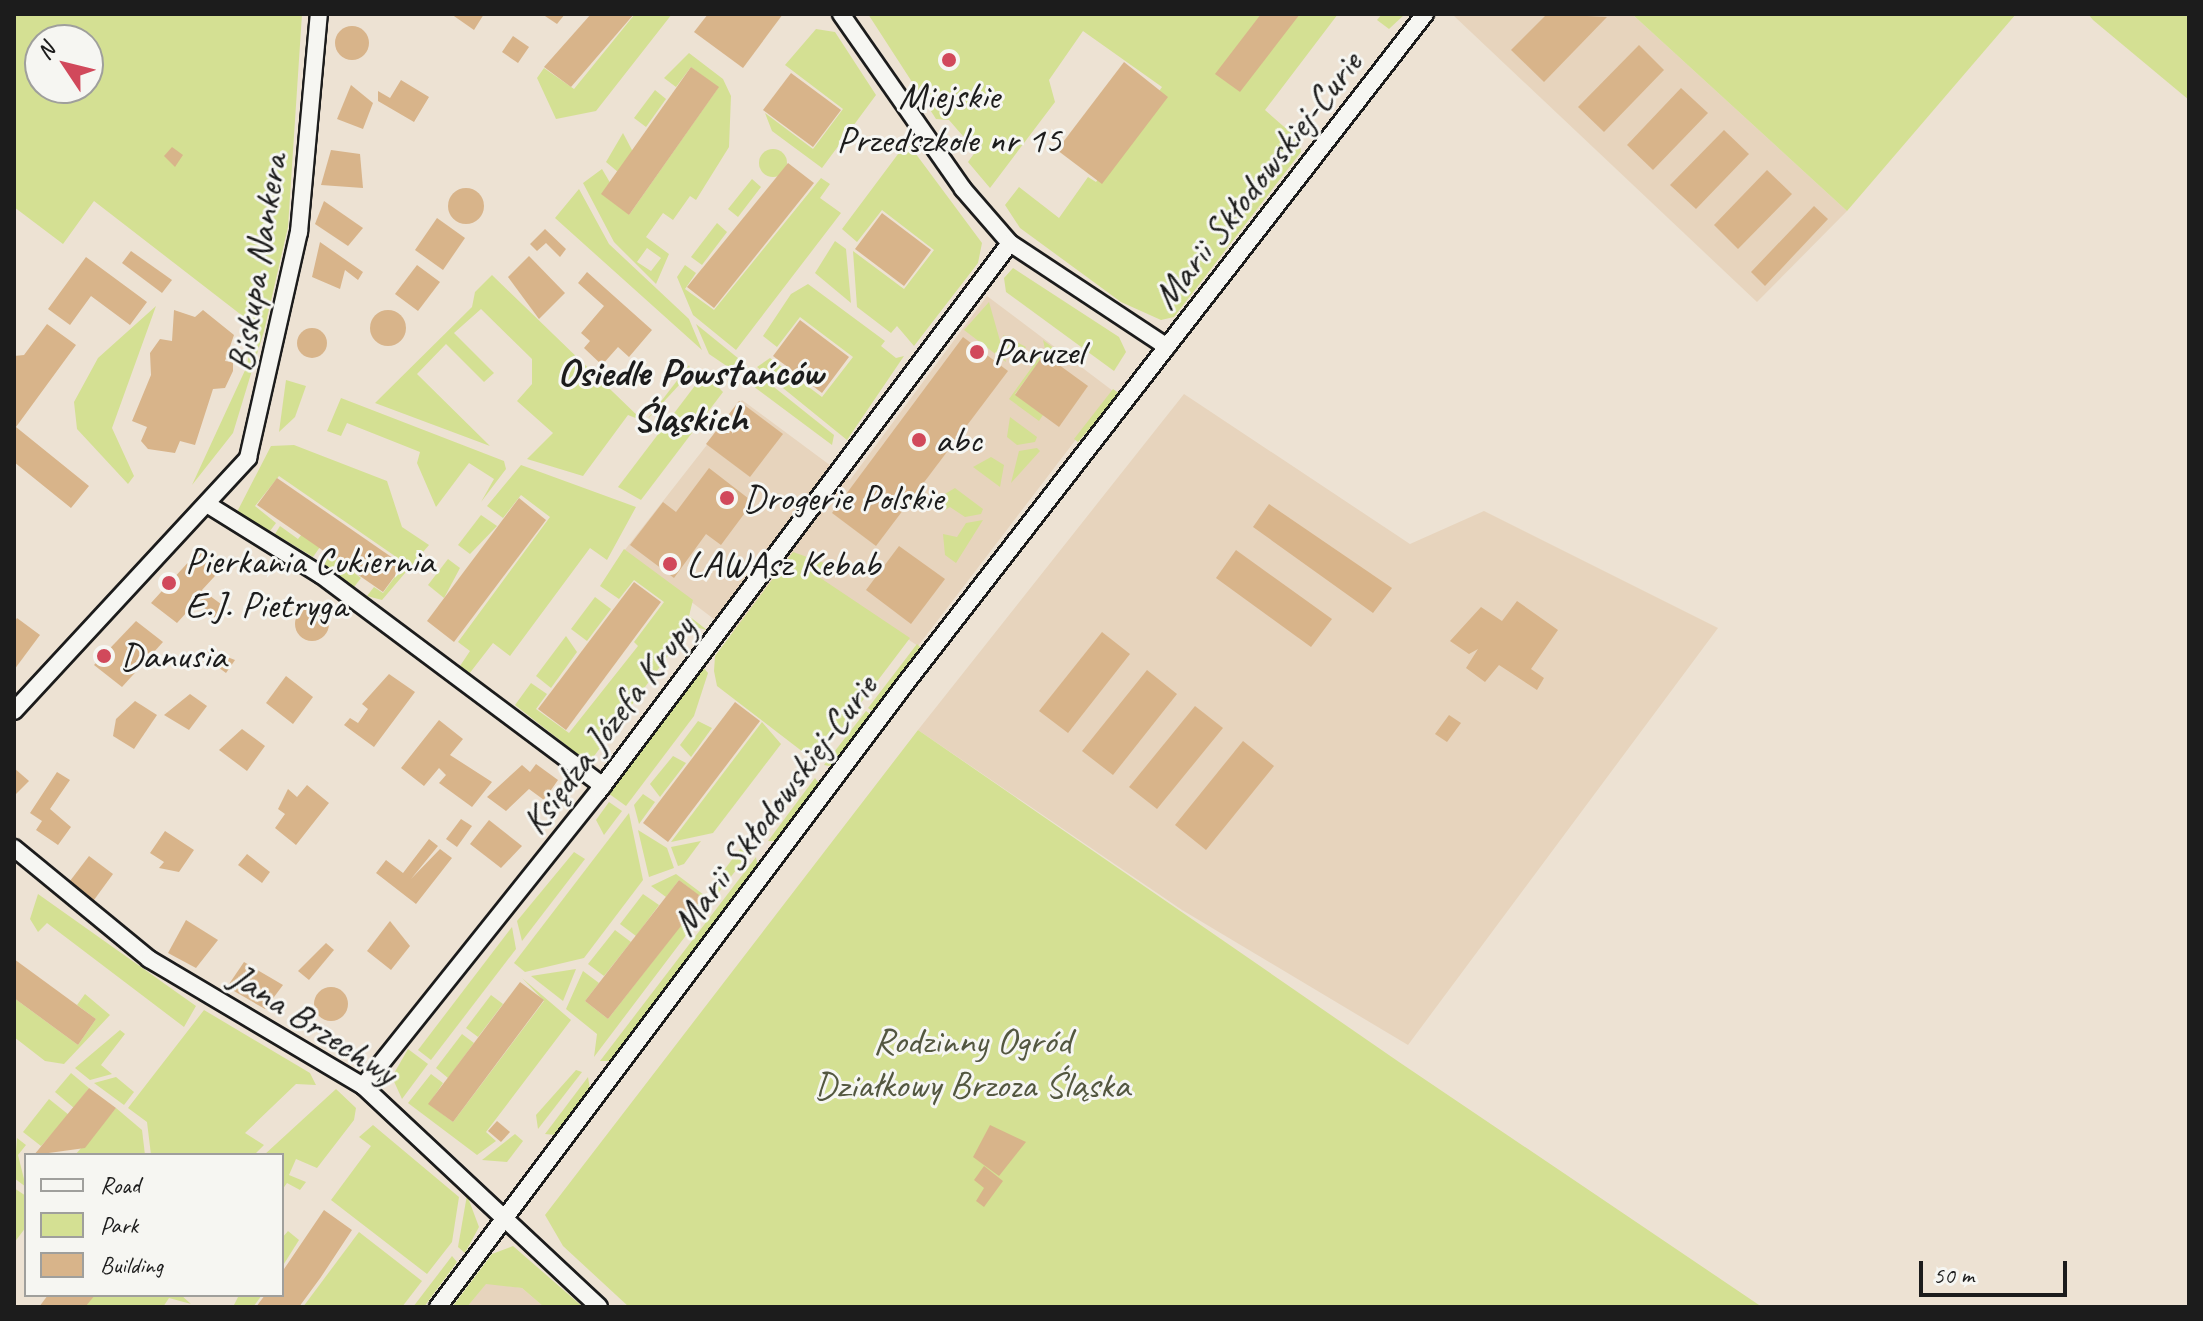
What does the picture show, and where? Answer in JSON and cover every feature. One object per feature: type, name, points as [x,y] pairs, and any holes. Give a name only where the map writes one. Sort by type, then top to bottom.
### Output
[{"type":"street","name":"Biskupa Nankera","points":[[14,711],[210,506],[248,458],[272,378],[299,232],[319,14]]},
{"type":"street","name":"Marii Skłodowskiej-Curie","points":[[841,14],[950,172],[1010,243],[1167,347]]},
{"type":"street","name":"Marii Skłodowskiej-Curie","points":[[438,1307],[1167,347],[1425,14]]},
{"type":"street","name":"Księdza Józefa Krupy","points":[[363,1086],[603,786],[1010,243]]},
{"type":"street","points":[[210,506],[321,575],[603,786]]},
{"type":"street","name":"Jana Brzechwy","points":[[14,848],[149,959],[363,1086],[599,1307]]},
{"type":"shaded area","points":[[1632,14],[1847,211],[1757,302],[1454,16]]},
{"type":"shaded area","points":[[987,296],[1113,391],[918,646],[791,560],[735,635],[624,551],[742,400],[850,480]]},
{"type":"shaded area","points":[[1184,394],[1410,544],[1484,511],[1718,628],[1408,1045],[1182,910],[918,730]]},
{"type":"shaded area","points":[[486,1283],[522,1288],[544,1307],[467,1307]]},
{"type":"green space","points":[[14,14],[302,14],[288,227],[264,331],[233,433],[192,485],[247,366],[253,324],[94,201],[63,244],[14,207]]},
{"type":"green space","points":[[635,14],[672,14],[596,111],[556,119],[537,78],[544,68],[574,89]]},
{"type":"green space","points":[[868,14],[1338,14],[1265,110],[1299,140],[1301,152],[1174,317],[1161,320],[1121,302],[1020,228],[1005,205],[1019,187],[1059,218],[1088,177],[1096,182],[1162,87],[1083,31],[1049,80],[1055,102],[990,188],[968,162],[976,151],[949,120],[936,119]]},
{"type":"green space","points":[[1382,14],[1405,14],[1389,29],[1377,20]]},
{"type":"green space","points":[[1632,14],[2016,14],[1847,211]]},
{"type":"green space","points":[[2088,14],[2189,14],[2189,100],[2093,20]]},
{"type":"green space","points":[[816,29],[835,32],[876,95],[822,168],[772,131],[765,113],[813,149],[843,109],[785,65]]},
{"type":"green space","points":[[689,53],[723,79],[731,96],[729,147],[696,200],[690,196],[673,220],[663,213],[646,237],[669,254],[656,284],[614,242],[583,183],[602,169],[629,215],[718,88],[691,67],[676,87],[664,78]],"holes":[[[647,248],[661,258],[651,271],[637,262]]]},
{"type":"green space","points":[[655,90],[666,99],[646,127],[634,118]]},
{"type":"green space","points":[[623,133],[633,152],[618,172],[606,162]]},
{"type":"green space","points":[[907,142],[982,243],[978,263],[914,346],[897,326],[891,333],[857,307],[853,251],[904,289],[934,250],[882,210],[857,242],[842,229]]},
{"type":"green space","points":[[773,149],[783,153],[787,163],[783,173],[773,177],[763,173],[759,163],[763,153]]},
{"type":"green space","points":[[821,178],[830,184],[820,198],[841,213],[736,350],[693,315],[677,277],[685,265],[696,273],[685,289],[714,310]]},
{"type":"green space","points":[[752,179],[761,187],[738,217],[728,209]]},
{"type":"green space","points":[[579,189],[609,244],[689,319],[702,350],[555,218]]},
{"type":"green space","points":[[717,223],[727,232],[702,265],[691,257]]},
{"type":"green space","points":[[835,241],[846,249],[851,303],[815,273]]},
{"type":"green space","points":[[1013,268],[1119,337],[1126,352],[1114,371],[1006,292],[1004,278]]},
{"type":"green space","points":[[492,275],[643,421],[628,415],[583,476],[527,459],[553,433],[517,401],[532,384],[532,359],[481,309],[454,333],[494,373],[484,382],[446,344],[417,374],[490,446],[375,403],[472,307],[475,292]]},
{"type":"green space","points":[[808,284],[885,341],[881,346],[896,358],[904,356],[847,440],[757,367],[770,358],[822,397],[853,357],[800,317],[777,347],[763,336],[791,294]]},
{"type":"green space","points":[[989,302],[1006,362],[964,330]]},
{"type":"green space","points":[[156,306],[112,428],[134,476],[128,484],[77,429],[74,402],[98,358]]},
{"type":"green space","points":[[696,324],[744,363],[737,373],[709,354]]},
{"type":"green space","points":[[1003,335],[1026,347],[1013,365]]},
{"type":"green space","points":[[1043,340],[1059,352],[1053,361],[1044,355],[1015,394],[1043,415],[1039,421],[1009,399],[1045,349]]},
{"type":"green space","points":[[689,365],[691,372],[646,421]]},
{"type":"green space","points":[[749,367],[834,435],[832,445],[741,377]]},
{"type":"green space","points":[[286,380],[306,386],[295,417],[279,432]]},
{"type":"green space","points":[[697,383],[714,383],[723,392],[641,500],[618,487]]},
{"type":"green space","points":[[1113,389],[1120,394],[1078,442],[1074,439]]},
{"type":"green space","points":[[341,398],[504,461],[506,469],[481,502],[494,479],[469,463],[436,507],[417,463],[420,452],[347,423],[341,436],[327,431]]},
{"type":"green space","points":[[1010,417],[1037,437],[1035,442],[1017,445],[1007,437]]},
{"type":"green space","points":[[294,445],[387,481],[402,527],[429,545],[382,600],[367,596],[374,587],[383,593],[405,563],[279,476],[255,506],[276,523],[270,531],[237,512],[271,446]]},
{"type":"green space","points":[[1037,448],[1040,451],[1011,483],[1019,451]]},
{"type":"green space","points":[[991,457],[1004,465],[1000,487],[973,467]]},
{"type":"green space","points":[[521,465],[636,507],[607,560],[590,548],[510,656],[493,643],[469,674],[460,666],[470,651],[458,642],[550,517],[521,495],[503,518],[487,506]]},
{"type":"green space","points":[[955,488],[983,509],[981,514],[965,517],[950,507],[940,513],[938,498]]},
{"type":"green space","points":[[481,515],[497,526],[470,554],[458,545]]},
{"type":"green space","points":[[983,520],[956,563],[945,555],[943,534],[957,537],[966,523]]},
{"type":"green space","points":[[280,526],[298,539],[302,534],[320,547],[313,557],[275,534]]},
{"type":"green space","points":[[624,549],[693,600],[689,616],[707,630],[690,626],[589,763],[515,705],[531,683],[547,694],[536,709],[569,733],[638,646],[634,642],[664,602],[634,580],[619,599],[600,586]]},
{"type":"green space","points":[[325,551],[361,578],[354,587],[319,561]]},
{"type":"green space","points":[[793,552],[827,564],[819,577],[910,638],[816,762],[717,686],[714,671],[715,656]]},
{"type":"green space","points":[[448,559],[460,568],[444,598],[428,585]]},
{"type":"green space","points":[[595,597],[611,609],[587,641],[571,629]]},
{"type":"green space","points":[[566,636],[577,652],[551,688],[536,676]]},
{"type":"green space","points":[[917,644],[922,649],[876,714],[868,708]]},
{"type":"green space","points":[[703,667],[708,673],[694,716],[626,806],[608,793]]},
{"type":"green space","points":[[866,711],[874,717],[834,767],[824,765]]},
{"type":"green space","points":[[698,721],[712,728],[691,757],[680,745]]},
{"type":"green space","points":[[762,722],[781,744],[713,833],[671,842]]},
{"type":"green space","name":"Rodzinny Ogród Działkowy Brzoza Śląska","points":[[918,730],[1399,1062],[1762,1307],[629,1307],[563,1246],[545,1215]]},
{"type":"green space","points":[[673,756],[686,763],[660,797],[650,784]]},
{"type":"green space","points":[[815,778],[821,786],[779,841],[768,841]]},
{"type":"green space","points":[[643,794],[655,802],[639,824],[634,805]]},
{"type":"green space","points":[[609,802],[622,811],[604,835],[596,820]]},
{"type":"green space","points":[[629,813],[643,880],[584,958],[525,972],[514,963]]},
{"type":"green space","points":[[638,830],[667,848],[674,868],[649,877]]},
{"type":"green space","points":[[701,841],[684,864],[678,866],[671,847]]},
{"type":"green space","points":[[740,849],[750,852],[716,896],[709,890]]},
{"type":"green space","points":[[574,852],[585,859],[522,941],[517,921]]},
{"type":"green space","points":[[756,857],[758,868],[612,1061],[600,1061]]},
{"type":"green space","points":[[676,874],[712,901],[594,1057],[597,1034],[566,1009],[583,971],[599,983],[585,1001],[608,1019],[702,898],[679,880],[666,897],[651,886]]},
{"type":"green space","points":[[38,894],[196,1006],[184,1027],[47,923],[38,932],[30,919]]},
{"type":"green space","points":[[643,894],[659,905],[636,936],[620,924]]},
{"type":"green space","points":[[512,927],[516,949],[431,1060],[418,1050]]},
{"type":"green space","points":[[615,930],[631,942],[604,976],[588,964]]},
{"type":"green space","points":[[576,969],[563,1001],[531,976]]},
{"type":"green space","points":[[522,978],[571,1020],[486,1132],[496,1141],[477,1155],[408,1103],[431,1074],[443,1083],[429,1104],[453,1122],[544,1001]]},
{"type":"green space","points":[[85,994],[110,1015],[64,1064],[45,1061],[14,1037],[14,998],[78,1045],[96,1019],[77,1005]]},
{"type":"green space","points":[[491,995],[503,1004],[478,1037],[466,1028]]},
{"type":"green space","points":[[204,1010],[310,1073],[316,1085],[296,1084],[245,1133],[264,1145],[256,1153],[151,1153],[147,1122],[128,1108]]},
{"type":"green space","points":[[120,1030],[125,1034],[101,1065],[112,1074],[90,1080],[75,1068]]},
{"type":"green space","points":[[462,1034],[474,1043],[448,1078],[436,1068]]},
{"type":"green space","points":[[408,1049],[428,1064],[402,1099],[392,1077]]},
{"type":"green space","points":[[576,1070],[582,1072],[538,1129],[536,1115]]},
{"type":"green space","points":[[71,1073],[89,1088],[74,1108],[55,1092]]},
{"type":"green space","points":[[116,1077],[134,1092],[124,1105],[94,1083]]},
{"type":"green space","points":[[588,1077],[590,1090],[555,1135],[545,1134]]},
{"type":"green space","points":[[336,1089],[356,1108],[354,1120],[317,1168],[296,1159],[289,1175],[306,1182],[300,1190],[287,1183],[284,1187],[284,1153],[266,1153]]},
{"type":"green space","points":[[49,1099],[69,1115],[41,1146],[23,1132]]},
{"type":"green space","points":[[116,1108],[142,1130],[145,1153],[77,1153]]},
{"type":"green space","points":[[373,1125],[459,1197],[452,1242],[427,1274],[331,1200],[371,1146],[359,1137]]},
{"type":"green space","points":[[515,1134],[523,1141],[507,1162],[482,1160]]},
{"type":"green space","points":[[17,1138],[26,1145],[18,1155],[24,1186],[14,1178]]},
{"type":"green space","points":[[14,1188],[24,1195],[24,1230],[14,1243]]},
{"type":"green space","points":[[467,1195],[479,1227],[465,1253],[458,1247]]},
{"type":"green space","points":[[288,1231],[299,1240],[284,1264],[284,1236]]},
{"type":"green space","points":[[359,1232],[422,1281],[402,1307],[303,1307]]},
{"type":"green space","points":[[513,1246],[583,1307],[544,1307],[522,1288],[486,1284],[467,1307],[452,1307],[492,1254]]},
{"type":"green space","points":[[452,1256],[457,1262],[424,1307],[413,1307]]},
{"type":"green space","points":[[93,1297],[183,1297],[191,1304],[169,1298],[163,1307],[81,1307]]},
{"type":"green space","points":[[238,1297],[260,1297],[253,1307],[233,1307]]},
{"type":"building","points":[[451,14],[484,14],[474,30]]},
{"type":"building","points":[[542,14],[565,14],[557,24]]},
{"type":"building","points":[[591,14],[634,14],[571,87],[544,67]]},
{"type":"building","points":[[708,14],[783,14],[743,68],[694,32]]},
{"type":"building","points":[[1261,14],[1300,14],[1240,92],[1215,74]]},
{"type":"building","points":[[1547,14],[1607,17],[1544,82],[1511,50]]},
{"type":"building","points":[[352,26],[364,31],[369,43],[364,55],[352,60],[340,55],[335,43],[340,31]]},
{"type":"building","points":[[513,36],[529,47],[518,63],[502,52]]},
{"type":"building","points":[[1639,45],[1664,70],[1604,132],[1578,107]]},
{"type":"building","points":[[1124,62],[1168,97],[1102,184],[1057,150]]},
{"type":"building","points":[[691,67],[719,87],[629,215],[601,194]]},
{"type":"building","points":[[791,73],[841,110],[813,147],[763,110]]},
{"type":"building","points":[[401,80],[429,97],[414,122],[378,101],[378,91],[390,98]]},
{"type":"building","points":[[351,85],[373,103],[363,129],[337,119]]},
{"type":"building","points":[[1681,88],[1708,113],[1653,170],[1627,145]]},
{"type":"building","points":[[1724,130],[1749,154],[1696,209],[1670,185]]},
{"type":"building","points":[[172,147],[183,155],[175,167],[164,156]]},
{"type":"building","points":[[331,150],[360,154],[363,188],[321,185]]},
{"type":"building","points":[[788,163],[814,183],[714,308],[687,287]]},
{"type":"building","points":[[1767,170],[1792,194],[1738,249],[1714,225]]},
{"type":"building","points":[[466,188],[479,193],[484,206],[479,219],[466,224],[453,219],[448,206],[453,193]]},
{"type":"building","points":[[324,201],[363,228],[348,246],[315,224]]},
{"type":"building","points":[[1814,206],[1828,219],[1765,286],[1751,272]]},
{"type":"building","points":[[882,213],[931,250],[904,286],[855,249]]},
{"type":"building","points":[[437,218],[465,238],[443,270],[415,250]]},
{"type":"building","points":[[545,229],[566,249],[560,257],[546,243],[537,251],[530,244]]},
{"type":"building","points":[[320,242],[363,272],[358,280],[345,270],[340,289],[312,277]]},
{"type":"building","points":[[131,251],[172,280],[162,293],[122,263]]},
{"type":"building","points":[[529,256],[565,293],[539,319],[508,277]]},
{"type":"building","points":[[86,257],[147,302],[130,325],[91,296],[70,325],[48,309]]},
{"type":"building","points":[[417,265],[440,282],[418,311],[395,294]]},
{"type":"building","points":[[587,272],[652,330],[629,357],[618,347],[602,365],[584,348],[590,341],[581,333],[604,306],[578,283]]},
{"type":"building","points":[[174,310],[195,317],[203,310],[234,335],[225,361],[233,362],[233,371],[225,388],[213,389],[195,445],[180,441],[175,453],[148,449],[141,441],[147,427],[132,421],[151,375],[150,353],[160,339],[172,341]]},
{"type":"building","points":[[388,310],[401,315],[406,328],[401,341],[388,346],[375,341],[370,328],[375,315]]},
{"type":"building","points":[[800,320],[849,357],[822,393],[773,356]]},
{"type":"building","points":[[47,324],[76,345],[16,427],[89,486],[71,508],[14,462],[14,356],[24,355]]},
{"type":"building","points":[[312,328],[318,329],[326,337],[326,349],[318,357],[312,358],[306,357],[298,349],[297,343],[298,337],[306,329]]},
{"type":"building","points":[[963,337],[1008,371],[876,546],[832,513]]},
{"type":"building","points":[[1044,354],[1088,386],[1059,427],[1015,395]]},
{"type":"building","points":[[739,401],[783,434],[750,477],[706,444]]},
{"type":"building","points":[[709,468],[753,502],[721,545],[706,534],[674,578],[630,545],[663,502],[676,512]]},
{"type":"building","points":[[277,478],[403,565],[383,592],[257,505]]},
{"type":"building","points":[[519,498],[546,520],[454,642],[427,621]]},
{"type":"building","points":[[1269,504],[1392,588],[1373,613],[1253,527]]},
{"type":"building","points":[[203,546],[226,564],[202,590],[229,610],[220,622],[197,601],[177,623],[151,603]]},
{"type":"building","points":[[899,546],[945,579],[911,624],[866,590]]},
{"type":"building","points":[[1236,550],[1332,619],[1311,647],[1216,578]]},
{"type":"building","points":[[634,582],[661,602],[566,730],[538,709]]},
{"type":"building","points":[[1517,601],[1558,630],[1531,669],[1544,678],[1537,690],[1499,665],[1485,682],[1466,668],[1478,649],[1469,654],[1450,641],[1481,607],[1502,621]]},
{"type":"building","points":[[312,607],[324,612],[329,624],[324,636],[312,641],[300,636],[295,624],[300,612]]},
{"type":"building","points":[[17,618],[40,635],[14,670],[14,623]]},
{"type":"building","points":[[136,621],[163,642],[122,687],[94,665]]},
{"type":"building","points":[[1102,632],[1130,654],[1068,733],[1039,711]]},
{"type":"building","points":[[209,650],[235,660],[226,673],[203,656]]},
{"type":"building","points":[[1147,670],[1177,694],[1113,775],[1082,751]]},
{"type":"building","points":[[389,674],[415,692],[374,747],[344,725],[350,718],[358,723],[368,709],[362,704]]},
{"type":"building","points":[[286,676],[313,697],[293,724],[266,703]]},
{"type":"building","points":[[190,694],[207,706],[189,730],[164,715]]},
{"type":"building","points":[[135,701],[157,715],[134,749],[113,736],[116,719]]},
{"type":"building","points":[[735,702],[760,721],[668,842],[643,823]]},
{"type":"building","points":[[1195,706],[1223,728],[1157,809],[1129,787]]},
{"type":"building","points":[[1449,715],[1461,723],[1447,742],[1435,734]]},
{"type":"building","points":[[439,720],[463,739],[450,755],[492,782],[472,807],[439,783],[446,775],[439,768],[424,786],[401,768]]},
{"type":"building","points":[[242,729],[265,746],[247,771],[219,750]]},
{"type":"building","points":[[1243,741],[1274,766],[1206,850],[1175,825]]},
{"type":"building","points":[[536,764],[558,780],[544,800],[529,789],[506,811],[487,797],[522,765],[530,772]]},
{"type":"building","points":[[14,768],[29,781],[14,796]]},
{"type":"building","points":[[57,772],[70,780],[50,809],[71,827],[58,845],[36,830],[42,821],[30,813]]},
{"type":"building","points":[[307,785],[329,803],[296,845],[275,828],[285,814],[278,809],[288,789],[297,797]]},
{"type":"building","points":[[461,819],[472,826],[457,847],[446,839]]},
{"type":"building","points":[[489,820],[522,846],[501,868],[470,844]]},
{"type":"building","points":[[165,831],[194,850],[179,872],[159,868],[164,862],[150,853]]},
{"type":"building","points":[[429,839],[438,846],[411,879],[440,849],[452,858],[416,904],[376,873],[386,860],[403,873]]},
{"type":"building","points":[[247,854],[270,872],[262,883],[238,865]]},
{"type":"building","points":[[89,856],[113,874],[94,900],[70,881]]},
{"type":"building","points":[[679,880],[703,898],[608,1019],[585,1001]]},
{"type":"building","points":[[186,920],[218,940],[196,968],[168,953]]},
{"type":"building","points":[[390,921],[410,946],[391,970],[367,951]]},
{"type":"building","points":[[326,943],[334,950],[309,980],[298,971]]},
{"type":"building","points":[[14,959],[96,1019],[78,1045],[14,998]]},
{"type":"building","points":[[244,962],[283,985],[265,1009],[227,987]]},
{"type":"building","points":[[520,982],[544,1000],[453,1122],[428,1104]]},
{"type":"building","points":[[331,987],[343,992],[348,1004],[343,1016],[331,1021],[319,1016],[314,1004],[319,992]]},
{"type":"building","points":[[89,1088],[116,1108],[85,1148],[36,1153]]},
{"type":"building","points":[[497,1121],[510,1132],[501,1142],[488,1131]]},
{"type":"building","points":[[990,1125],[1026,1142],[999,1176],[973,1157]]},
{"type":"building","points":[[984,1166],[1003,1181],[984,1207],[976,1201],[984,1188],[974,1180]]},
{"type":"building","points":[[324,1210],[352,1230],[299,1307],[256,1307],[264,1297],[284,1297],[284,1269]]},
{"type":"building","points":[[46,1297],[93,1297],[86,1306],[39,1307]]},
{"type":"place","name":"Miejskie Przedszkole nr 15","points":[[949,60]]},
{"type":"place","name":"Paruzel","points":[[977,352]]},
{"type":"place","name":"abc","points":[[919,440]]},
{"type":"place","name":"Drogerie Polskie","points":[[727,498]]},
{"type":"place","name":"LAWAsz Kebab","points":[[670,564]]},
{"type":"place","name":"Pierkania Cukiernia E.J. Pietryga","points":[[169,583]]},
{"type":"place","name":"Danusia","points":[[104,656]]},
{"type":"district","name":"Osiedle Powstańców Śląskich","points":[[690,395]]}]
